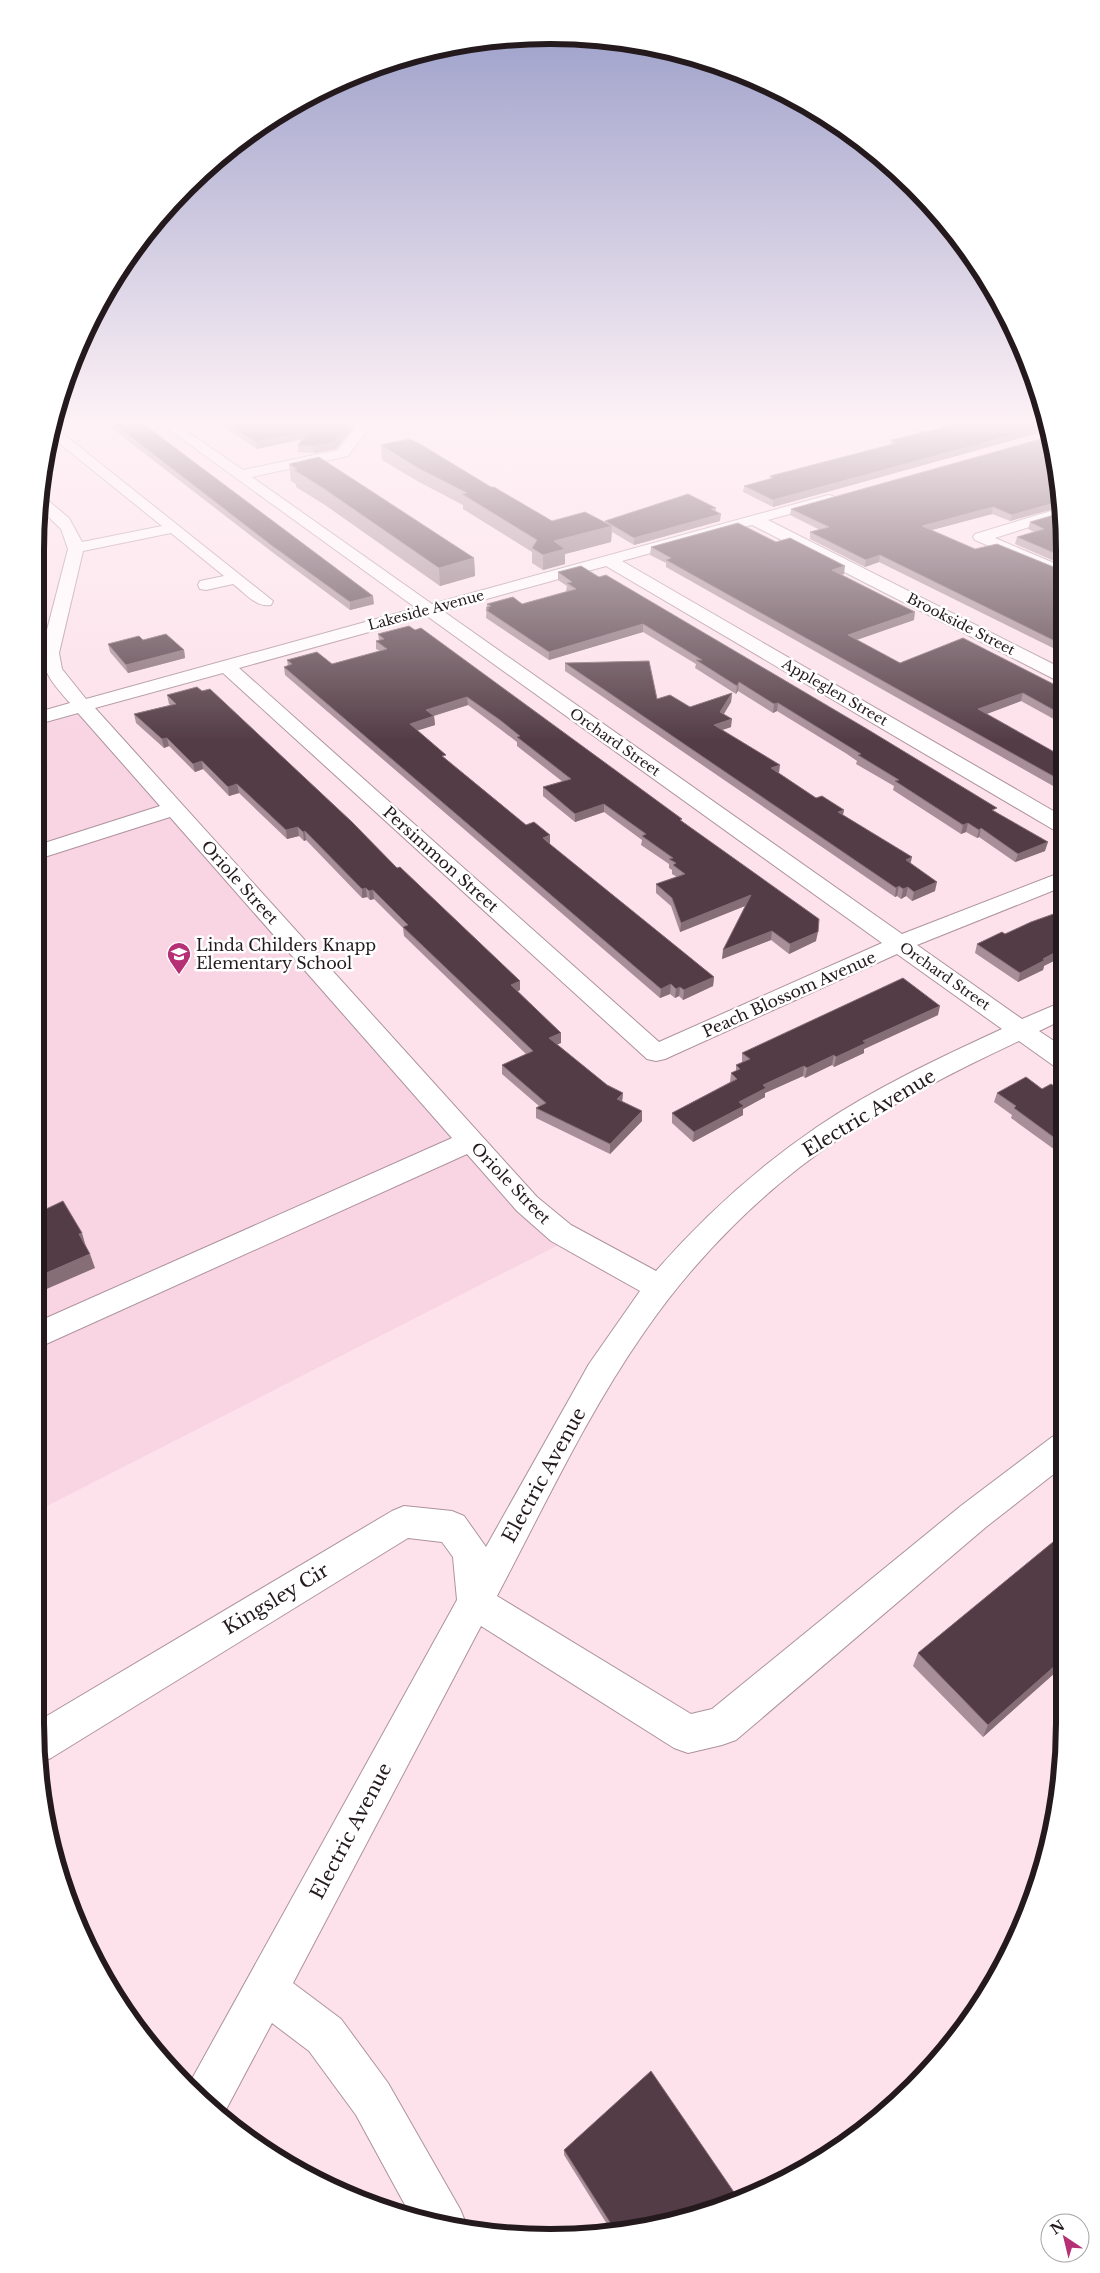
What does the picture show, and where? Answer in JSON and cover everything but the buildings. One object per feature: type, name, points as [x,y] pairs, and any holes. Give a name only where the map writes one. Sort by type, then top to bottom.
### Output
[{"type":"street","points":[[70,529],[74,535],[76,548],[169,529]]},
{"type":"street","points":[[175,529],[265,601]]},
{"type":"street","name":"Orchard Street","points":[[316,529],[1056,1055]]},
{"type":"street","name":"Lakeside Avenue","points":[[44,717],[720,529]]},
{"type":"street","name":"Brookside Street","points":[[771,529],[1056,672]]},
{"type":"street","points":[[1006,529],[981,537],[1056,570]]},
{"type":"street","name":"Oriole Street","points":[[76,548],[50,653],[53,669],[61,682],[527,1204],[561,1233],[661,1288]]},
{"type":"street","name":"Appleglen Street","points":[[608,560],[1056,821]]},
{"type":"street","points":[[206,585],[236,578]]},
{"type":"street","name":"Persimmon Street","points":[[226,666],[656,1053]]},
{"type":"street","points":[[44,850],[174,809]]},
{"type":"street","name":"Peach Blossom Avenue","points":[[656,1053],[965,916],[1056,881]]},
{"type":"street","name":"Electric Avenue","points":[[208,2096],[565,1435],[614,1352],[661,1288],[708,1234],[767,1179],[828,1133],[893,1094],[1056,1013]]},
{"type":"street","points":[[44,1332],[471,1142]]},
{"type":"street","points":[[475,1602],[688,1734],[722,1726],[974,1516],[1056,1453]]},
{"type":"street","name":"Kingsley Cir","points":[[44,1739],[404,1522],[452,1527],[470,1552],[475,1602]]},
{"type":"street","points":[[266,1990],[325,2035],[372,2099],[437,2216]]},
{"type":"shaded area","name":"Linda Childers Knapp Elementary School","points":[[82,706],[570,1239],[44,1507],[44,717]]},
{"type":"place","name":"Linda Childers Knapp Elementary School","points":[[179,975]]}]
